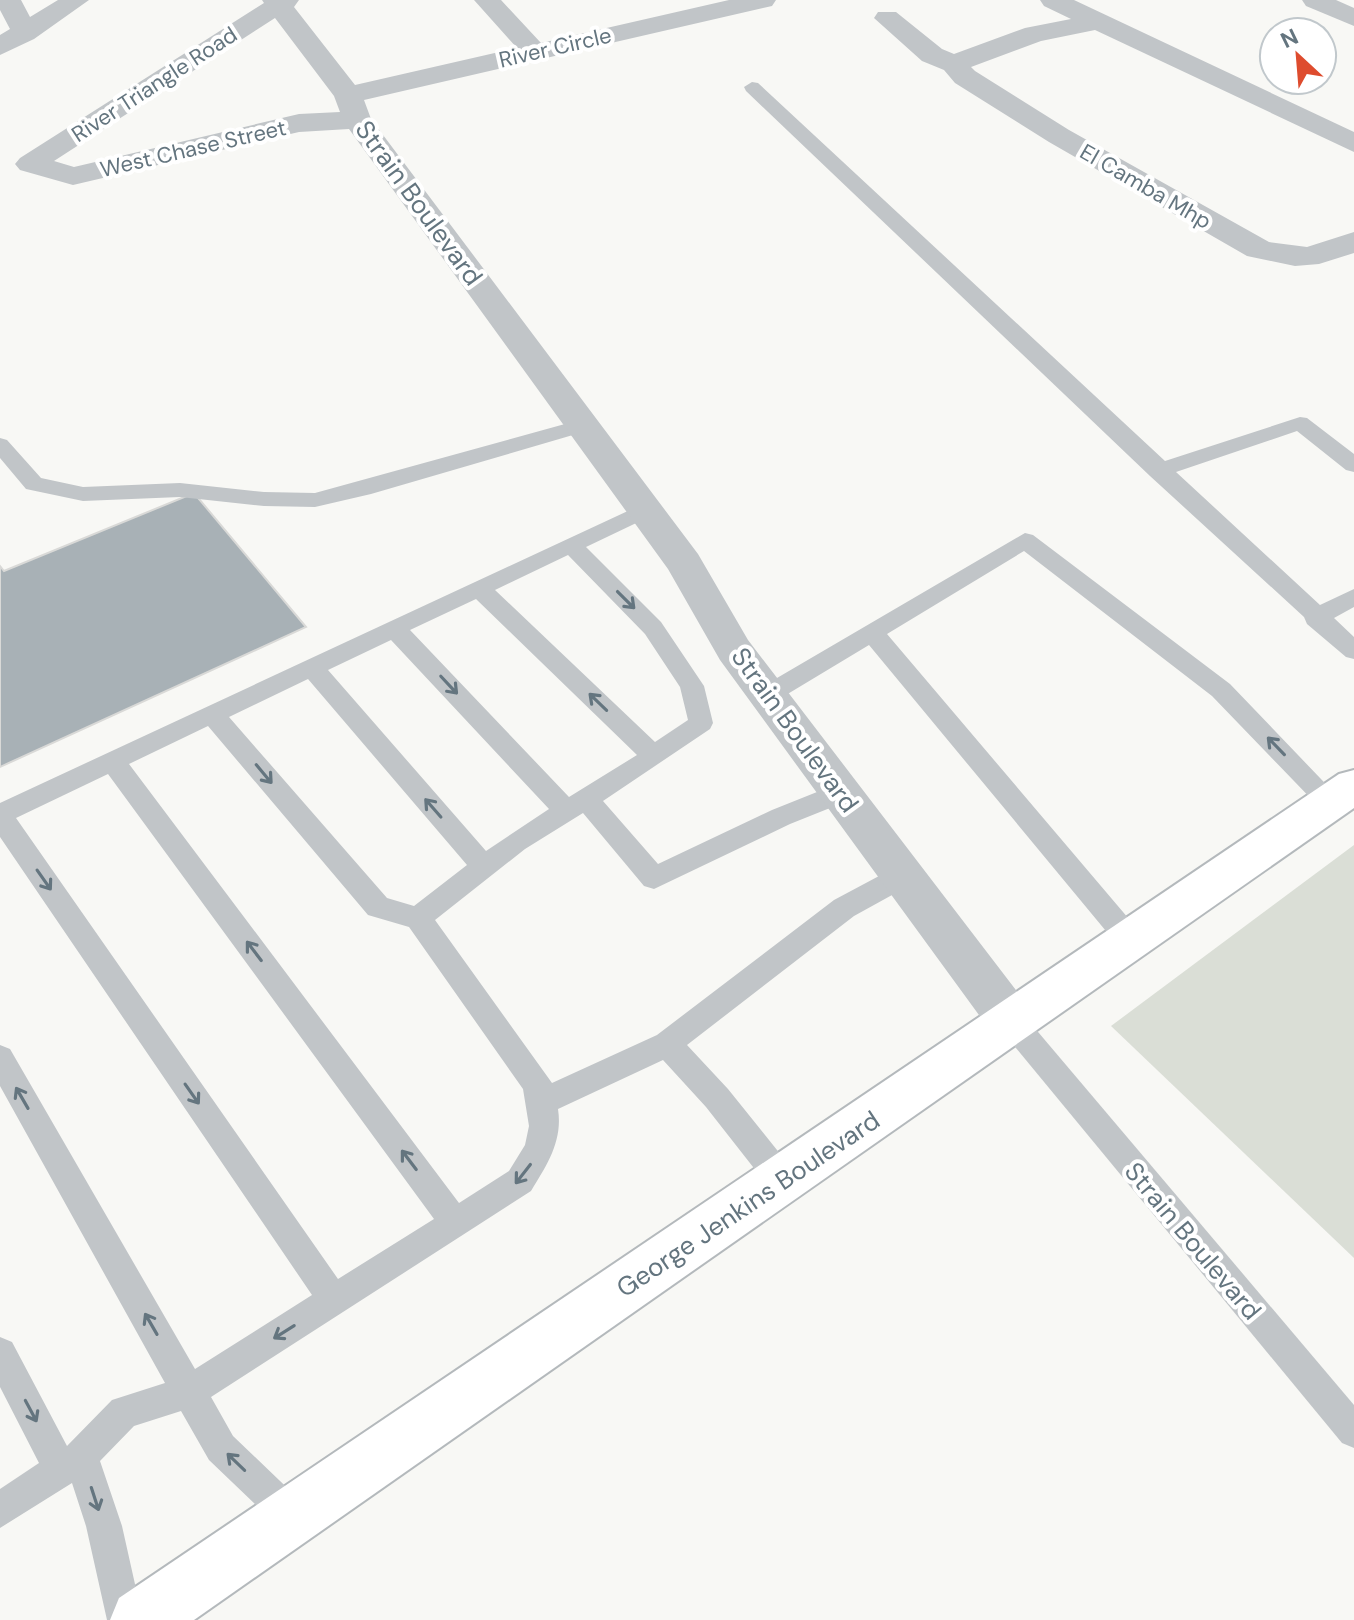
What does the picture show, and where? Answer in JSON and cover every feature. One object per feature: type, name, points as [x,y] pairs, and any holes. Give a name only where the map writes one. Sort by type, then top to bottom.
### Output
[{"type":"main road","name":"George Jenkins Boulevard","points":[[141,1620],[1342,794]]},
{"type":"street","points":[[8,0],[25,33]]},
{"type":"street","points":[[0,47],[76,0]]},
{"type":"street","points":[[487,0],[535,52]]},
{"type":"street","name":"River Circle","points":[[352,108],[535,52],[702,6],[763,0]]},
{"type":"street","points":[[1053,0],[1354,143]]},
{"type":"street","points":[[1315,0],[1354,18]]},
{"type":"street","name":"Strain Boulevard","points":[[281,2],[352,108],[684,563],[734,650],[1012,1022]]},
{"type":"street","name":"River Triangle Road","points":[[30,164],[281,2]]},
{"type":"street","name":"El Camba Mhp","points":[[887,18],[932,55],[954,64],[965,77],[1059,136],[1258,249],[1276,256],[1317,257],[1354,241]]},
{"type":"street","points":[[954,64],[1034,34],[1095,22]]},
{"type":"street","name":"West Chase Street","points":[[30,164],[73,176],[352,108]]},
{"type":"lane","points":[[752,87],[1158,471],[1354,651]]},
{"type":"lane","points":[[1158,471],[1300,423],[1354,465]]},
{"type":"lane","points":[[0,445],[34,484],[83,494],[180,490],[264,499],[315,500],[583,425]]},
{"type":"lane","points":[[334,1300],[0,815],[645,510]]},
{"type":"lane","points":[[767,695],[1025,540],[1221,690],[1342,794]]},
{"type":"lane","points":[[418,918],[516,842],[701,723],[692,686],[653,628],[571,545]]},
{"type":"lane","points":[[479,588],[654,756]]},
{"type":"lane","points":[[1315,618],[1354,597]]},
{"type":"lane","points":[[395,629],[654,878],[781,817],[841,793]]},
{"type":"lane","points":[[872,632],[1130,940]]},
{"type":"lane","points":[[312,667],[484,867]]},
{"type":"lane","points":[[0,1510],[71,1463],[124,1412],[189,1392],[520,1181],[544,1144],[542,1102],[537,1084],[418,918],[378,907],[213,715]]},
{"type":"lane","points":[[113,762],[455,1222]]},
{"type":"lane","points":[[542,1102],[667,1044],[844,908],[903,876]]},
{"type":"lane","name":"Strain Boulevard","points":[[1012,1022],[1354,1431]]},
{"type":"lane","points":[[667,1044],[717,1098],[782,1180]]},
{"type":"lane","points":[[0,1058],[221,1448],[292,1516]]},
{"type":"lane","points":[[0,1353],[71,1463],[104,1526],[125,1620]]},
{"type":"shaded area","points":[[1354,845],[1354,1258],[1111,1026]]},
{"type":"building","points":[[194,493],[306,627],[0,767],[0,566],[4,571]]}]
